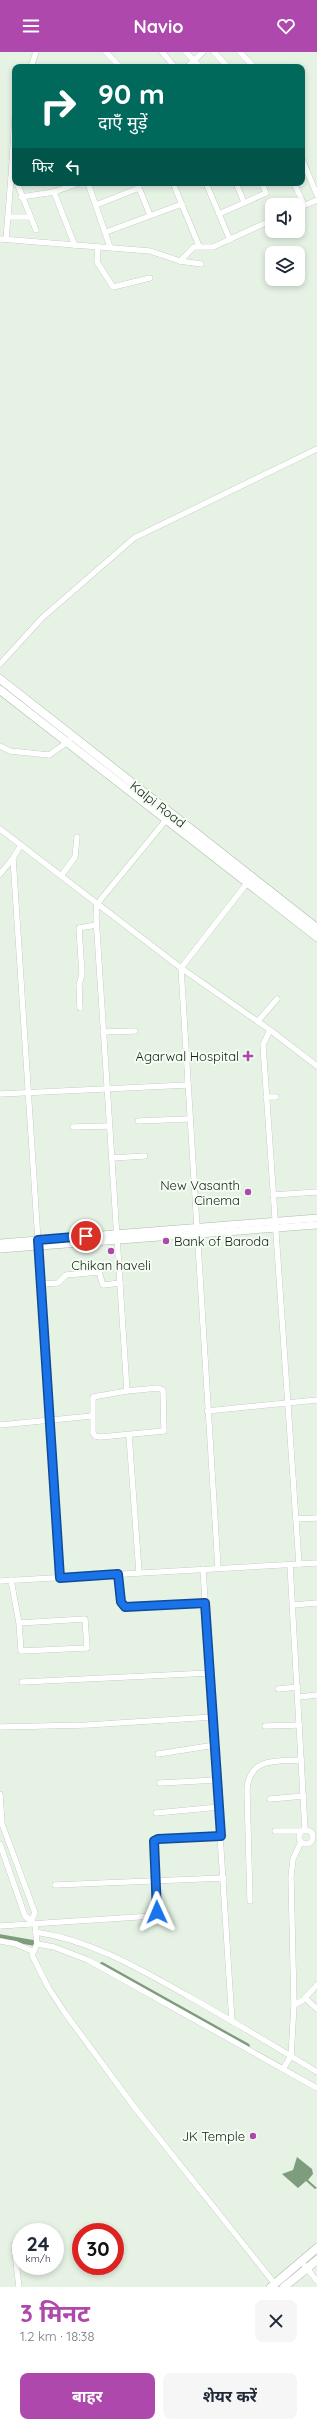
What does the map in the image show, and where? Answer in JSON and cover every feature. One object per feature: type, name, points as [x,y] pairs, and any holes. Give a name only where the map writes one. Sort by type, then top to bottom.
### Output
[{"type":"main road","name":"Kalpi Road","points":[[0,679],[166,820],[317,937]]},
{"type":"main road","name":"Kalpi Road","points":[[0,690],[70,740],[317,928]]},
{"type":"main road","points":[[273,2285],[317,2248]]},
{"type":"main road","points":[[284,2287],[317,2260]]},
{"type":"street","points":[[32,64],[36,52]]},
{"type":"street","points":[[162,52],[172,64]]},
{"type":"street","points":[[186,52],[197,64]]},
{"type":"street","points":[[190,64],[203,52]]},
{"type":"street","points":[[214,52],[225,64]]},
{"type":"street","points":[[240,52],[251,64]]},
{"type":"street","points":[[109,53],[118,64]]},
{"type":"street","points":[[305,166],[317,195]]},
{"type":"street","points":[[13,186],[3,239],[150,251],[180,261],[201,264]]},
{"type":"street","points":[[17,186],[36,230]]},
{"type":"street","points":[[21,197],[54,192],[71,186]]},
{"type":"street","points":[[89,186],[110,247]]},
{"type":"street","points":[[96,205],[136,186]]},
{"type":"street","points":[[138,186],[150,215]]},
{"type":"street","points":[[174,186],[199,246]]},
{"type":"street","points":[[207,186],[230,240]]},
{"type":"street","points":[[237,186],[244,202]]},
{"type":"street","points":[[219,214],[266,193],[263,186]]},
{"type":"street","points":[[295,186],[298,198]]},
{"type":"street","points":[[54,192],[75,246]]},
{"type":"street","points":[[305,205],[317,200]]},
{"type":"street","points":[[106,232],[182,204]]},
{"type":"street","points":[[8,217],[30,217]]},
{"type":"street","points":[[180,261],[193,248],[199,246],[208,248],[230,240],[265,223]]},
{"type":"street","points":[[98,247],[97,262],[113,287],[150,278]]},
{"type":"street","points":[[0,664],[42,618],[134,538],[317,449]]},
{"type":"street","points":[[0,746],[5,750],[47,755],[56,752],[70,740]]},
{"type":"street","points":[[127,1390],[96,925],[97,904],[166,820]]},
{"type":"street","points":[[0,829],[180,968],[258,1021],[317,1066]]},
{"type":"street","points":[[61,876],[75,857],[77,837]]},
{"type":"street","points":[[0,874],[21,845]]},
{"type":"street","points":[[13,858],[60,1578]]},
{"type":"street","points":[[218,1568],[180,968],[247,883]]},
{"type":"street","points":[[80,1008],[79,985],[82,974],[79,928],[96,925]]},
{"type":"street","points":[[258,1021],[277,999]]},
{"type":"street","points":[[270,1030],[263,1045],[299,1564]]},
{"type":"street","points":[[103,1032],[135,1031]]},
{"type":"street","points":[[0,1094],[187,1085]]},
{"type":"street","points":[[266,1097],[276,1097]]},
{"type":"street","points":[[138,1121],[189,1119]]},
{"type":"street","points":[[73,1127],[109,1126]]},
{"type":"street","points":[[112,1158],[145,1156]]},
{"type":"street","points":[[273,1196],[317,1192]]},
{"type":"street","points":[[0,1249],[38,1243],[117,1237],[197,1234],[275,1225],[317,1218]]},
{"type":"street","points":[[117,1237],[196,1226],[317,1225]]},
{"type":"street","points":[[0,1242],[38,1243]]},
{"type":"street","points":[[41,1284],[58,1283],[66,1275],[99,1272],[103,1285],[120,1283]]},
{"type":"street","points":[[158,1388],[164,1393],[164,1431],[129,1435],[95,1436],[92,1416],[91,1400],[94,1396],[127,1390],[158,1388]]},
{"type":"street","points":[[207,1411],[317,1400]]},
{"type":"street","points":[[0,1425],[92,1416]]},
{"type":"street","points":[[129,1435],[139,1572]]},
{"type":"street","points":[[296,1519],[317,1518]]},
{"type":"street","points":[[0,1581],[317,1563]]},
{"type":"street","points":[[283,2069],[291,2056],[294,2005],[291,1877],[293,1859],[301,1842],[299,1838],[303,1830],[304,1796],[294,1605],[290,1565]]},
{"type":"street","points":[[203,1569],[224,1878],[232,2022]]},
{"type":"street","points":[[118,1574],[123,1606],[205,1603]]},
{"type":"street","points":[[11,1580],[19,1622],[21,1652],[87,1648],[85,1619],[19,1622]]},
{"type":"street","points":[[294,1605],[317,1603]]},
{"type":"street","points":[[22,1682],[210,1673]]},
{"type":"street","points":[[278,1689],[298,1687]]},
{"type":"street","points":[[299,1697],[317,1695]]},
{"type":"street","points":[[0,1727],[87,1725],[213,1717]]},
{"type":"street","points":[[266,1726],[300,1725]]},
{"type":"street","points":[[158,1754],[215,1745]]},
{"type":"street","points":[[250,1901],[247,1790],[250,1775],[254,1769],[266,1762],[302,1760]]},
{"type":"street","points":[[160,1783],[217,1780]]},
{"type":"street","points":[[0,1794],[2,1824],[34,1914],[33,1922],[37,1944],[32,1951],[33,1960],[48,1987],[80,2034],[273,2285]]},
{"type":"street","points":[[270,1799],[304,1796]]},
{"type":"street","points":[[156,1813],[219,1807]]},
{"type":"street","points":[[275,1831],[303,1830],[315,1833],[315,1844],[307,1845],[301,1842]]},
{"type":"street","points":[[0,1926],[33,1922],[153,1916],[158,1907],[152,1845],[155,1840],[221,1836]]},
{"type":"street","points":[[0,1844],[25,1916],[33,1922]]},
{"type":"street","points":[[55,1885],[224,1878]]},
{"type":"street","points":[[35,1932],[57,1936],[111,1954],[317,2072]]},
{"type":"street","points":[[0,1941],[16,1944],[32,1951]]},
{"type":"street","points":[[37,1944],[54,1947],[88,1960],[317,2088]]},
{"type":"street","points":[[294,2005],[305,1998],[317,1985]]},
{"type":"street","points":[[305,1998],[317,2009]]},
{"type":"street","points":[[301,2261],[317,2281]]},
{"type":"street","points":[[18,2275],[19,2287]]},
{"type":"shaded area","points":[[297,2157],[312,2169],[313,2174],[308,2180],[317,2188],[315,2189],[306,2181],[298,2188],[282,2174],[293,2170]]},
{"type":"waterway","points":[[0,1937],[34,1943]]},
{"type":"waterway","points":[[102,1965],[247,2046]]},
{"type":"place","name":"Agarwal Hospital","points":[[248,1056]]},
{"type":"place","name":"New Vasanth Cinema","points":[[248,1192]]},
{"type":"place","name":"Bank of Baroda","points":[[166,1241]]},
{"type":"place","name":"Chikan haveli","points":[[111,1251]]},
{"type":"place","name":"JK Temple","points":[[253,2136]]},
{"type":"route","points":[[86,1236],[38,1240],[60,1578],[118,1574],[121,1604],[125,1607],[205,1603],[221,1836],[158,1839],[154,1841],[152,1845],[158,1907],[157,1912]]}]
